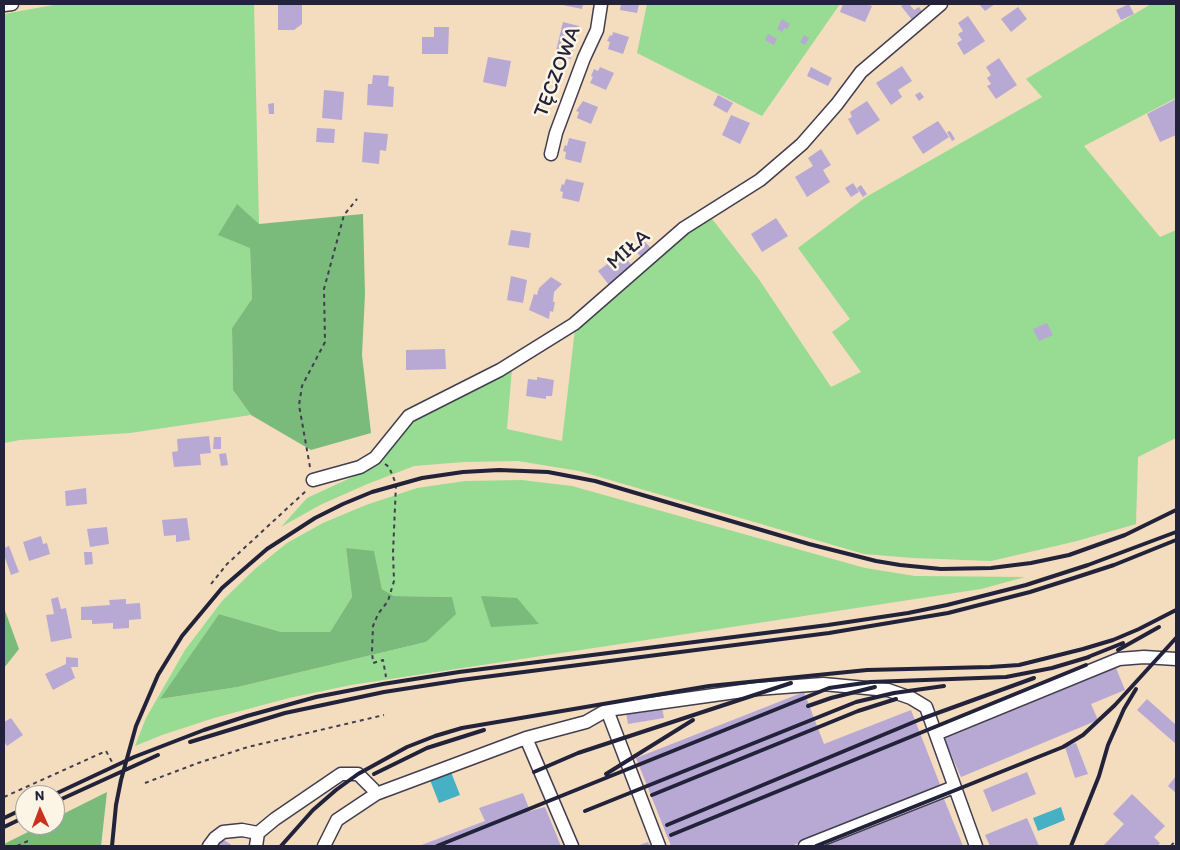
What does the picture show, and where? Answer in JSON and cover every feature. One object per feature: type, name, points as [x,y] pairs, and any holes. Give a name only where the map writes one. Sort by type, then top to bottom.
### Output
[{"type":"street","points":[[4,5],[12,4]]},
{"type":"street","name":"TĘCZOWA","points":[[551,154],[556,133],[584,58],[597,30],[601,4]]},
{"type":"street","name":"MIŁA","points":[[310,485],[360,466],[375,458],[409,416],[500,370],[574,324],[684,228],[760,180],[802,144],[837,104],[861,72],[941,4]]},
{"type":"street","points":[[936,734],[1119,659],[1132,657],[1176,659]]},
{"type":"street","points":[[324,846],[337,820],[376,794],[526,738],[586,722],[606,710],[757,689],[823,684],[888,690],[911,698],[926,707],[976,846]]},
{"type":"street","points":[[606,710],[659,846]]},
{"type":"street","points":[[526,738],[572,846]]},
{"type":"street","points":[[209,846],[222,832],[242,830],[257,840],[275,819],[341,774],[358,774],[376,794]]},
{"type":"street","points":[[805,846],[954,787]]},
{"type":"path","points":[[211,584],[227,564],[310,485],[299,405],[302,386],[325,342],[324,289],[344,215],[357,199]]},
{"type":"path","points":[[375,458],[389,467],[396,484],[393,553],[394,581],[388,600],[378,614],[373,626],[373,662],[383,660],[386,676]]},
{"type":"path","points":[[145,783],[248,747],[384,715]]},
{"type":"path","points":[[4,797],[106,751],[112,762]]},
{"type":"path","points":[[17,846],[28,840]]},
{"type":"path","points":[[1173,846],[1176,840]]},
{"type":"green space","points":[[59,4],[254,4],[259,224],[250,248],[252,300],[232,328],[233,390],[251,415],[130,433],[20,440],[4,443],[4,14]]},
{"type":"green space","points":[[647,4],[840,4],[762,116],[637,53]]},
{"type":"green space","points":[[1151,4],[1176,4],[1176,98],[1084,146],[1160,237],[1176,230],[1176,438],[1138,457],[1136,524],[1077,541],[991,561],[864,554],[579,471],[518,461],[464,462],[414,466],[320,505],[281,527],[307,498],[372,468],[412,420],[512,368],[507,429],[562,441],[575,329],[709,215],[758,278],[831,387],[861,372],[832,332],[850,319],[798,248],[866,197],[1042,97],[1026,79]]},
{"type":"green space","points":[[237,204],[259,224],[363,214],[365,294],[362,355],[371,433],[311,450],[251,415],[233,390],[232,328],[252,299],[250,248],[218,235]]},
{"type":"green space","points":[[522,480],[572,486],[865,568],[915,576],[1025,577],[981,589],[351,685],[289,698],[214,718],[135,746],[146,718],[185,650],[222,601],[255,569],[287,543],[323,523],[366,505],[417,488],[465,481]],"holes":[[[346,548],[374,552],[382,589],[394,596],[452,597],[426,642],[238,687],[161,699],[219,614],[281,632],[330,632],[352,597]]]},
{"type":"green space","points":[[346,548],[374,551],[382,589],[394,596],[452,597],[456,614],[426,642],[238,687],[160,699],[219,614],[281,632],[330,632],[352,597]]},
{"type":"green space","points":[[481,596],[517,598],[539,624],[491,627]]},
{"type":"green space","points":[[4,608],[19,649],[4,668]]},
{"type":"green space","points":[[107,792],[101,846],[4,846],[4,844],[22,835],[65,835],[65,813]]},
{"type":"water","points":[[451,772],[460,795],[439,803],[430,780]]},
{"type":"water","points":[[1061,807],[1065,820],[1038,831],[1033,818]]},
{"type":"building","points":[[278,4],[302,5],[302,24],[294,30],[278,30]]},
{"type":"building","points":[[558,4],[583,4],[582,9]]},
{"type":"building","points":[[621,4],[639,4],[637,13],[620,10]]},
{"type":"building","points":[[843,4],[866,4],[872,6],[865,22],[840,12]]},
{"type":"building","points":[[909,4],[914,10],[919,7],[923,13],[913,21],[901,6]]},
{"type":"building","points":[[979,4],[995,4],[985,11]]},
{"type":"building","points":[[1129,4],[1134,14],[1121,20],[1116,10]]},
{"type":"building","points":[[1018,7],[1027,19],[1011,32],[1001,19]]},
{"type":"building","points":[[968,16],[985,41],[964,55],[957,43],[962,40],[958,34],[963,31],[958,23]]},
{"type":"building","points":[[782,19],[790,24],[782,32],[777,29]]},
{"type":"building","points":[[563,22],[579,26],[571,59],[555,55]]},
{"type":"building","points":[[434,27],[449,27],[448,54],[422,54],[422,37],[434,37]]},
{"type":"building","points":[[613,32],[629,37],[623,54],[608,49],[610,42],[607,41]]},
{"type":"building","points":[[768,34],[777,39],[774,45],[765,40]]},
{"type":"building","points":[[804,35],[809,38],[805,45],[800,42]]},
{"type":"building","points":[[488,57],[511,61],[506,87],[483,82]]},
{"type":"building","points":[[999,58],[1017,85],[996,99],[987,86],[991,84],[987,78],[991,75],[986,67]]},
{"type":"building","points":[[902,66],[912,81],[898,90],[902,97],[891,105],[876,83]]},
{"type":"building","points":[[600,67],[614,73],[606,90],[590,83],[594,69],[598,71]]},
{"type":"building","points":[[811,67],[832,78],[828,86],[807,76]]},
{"type":"building","points":[[373,75],[389,76],[388,86],[394,87],[393,107],[367,105],[368,84],[372,84]]},
{"type":"building","points":[[324,90],[344,92],[342,120],[322,118]]},
{"type":"building","points":[[920,92],[924,97],[919,101],[915,95]]},
{"type":"building","points":[[718,95],[733,103],[727,113],[713,105]]},
{"type":"building","points":[[1176,99],[1176,135],[1160,142],[1147,114]]},
{"type":"building","points":[[583,101],[598,107],[591,124],[577,118],[579,112],[576,111]]},
{"type":"building","points":[[867,101],[880,120],[857,135],[848,119],[852,117],[850,112]]},
{"type":"building","points":[[274,103],[274,114],[269,114],[268,104]]},
{"type":"building","points":[[731,115],[750,123],[740,144],[722,135]]},
{"type":"building","points":[[938,121],[949,137],[923,154],[912,137]]},
{"type":"building","points":[[317,128],[335,129],[334,143],[316,142]]},
{"type":"building","points":[[950,131],[955,139],[952,141],[947,132]]},
{"type":"building","points":[[364,132],[388,134],[386,151],[380,150],[379,164],[362,162]]},
{"type":"building","points":[[569,138],[586,142],[581,163],[565,159],[566,152],[563,151],[565,145],[567,146]]},
{"type":"building","points":[[821,149],[831,165],[823,170],[830,182],[807,197],[795,177],[813,166],[808,158]]},
{"type":"building","points":[[566,179],[584,183],[579,202],[562,198],[563,192],[560,191]]},
{"type":"building","points":[[853,183],[859,192],[851,197],[845,188]]},
{"type":"building","points":[[861,185],[867,194],[863,197],[857,188]]},
{"type":"building","points":[[776,218],[788,236],[762,252],[751,234]]},
{"type":"building","points":[[511,230],[531,233],[529,248],[508,245]]},
{"type":"building","points":[[643,240],[651,248],[641,257],[633,248]]},
{"type":"building","points":[[622,253],[633,267],[609,285],[598,271]]},
{"type":"building","points":[[511,276],[527,280],[523,303],[507,300]]},
{"type":"building","points":[[551,277],[562,284],[554,292],[553,302],[555,302],[553,312],[550,311],[549,319],[529,310],[534,294],[537,295],[539,288]]},
{"type":"building","points":[[1047,323],[1053,335],[1039,341],[1033,329]]},
{"type":"building","points":[[445,349],[446,369],[406,370],[406,350]]},
{"type":"building","points":[[537,377],[554,380],[552,396],[546,396],[546,399],[526,396],[528,379],[537,380]]},
{"type":"building","points":[[209,436],[211,453],[200,454],[201,465],[174,467],[172,452],[178,451],[177,439]]},
{"type":"building","points":[[214,437],[221,437],[221,449],[213,449]]},
{"type":"building","points":[[226,453],[228,465],[221,466],[219,454]]},
{"type":"building","points":[[86,488],[87,504],[66,506],[65,491]]},
{"type":"building","points":[[187,518],[190,540],[176,542],[176,535],[164,536],[162,520]]},
{"type":"building","points":[[107,527],[109,544],[90,547],[87,529]]},
{"type":"building","points":[[41,536],[43,544],[47,543],[50,554],[29,561],[23,542]]},
{"type":"building","points":[[9,546],[19,572],[11,575],[4,555],[4,548]]},
{"type":"building","points":[[84,552],[92,552],[93,564],[85,565]]},
{"type":"building","points":[[58,597],[61,609],[66,608],[72,638],[51,642],[46,615],[54,614],[51,599]]},
{"type":"building","points":[[126,599],[126,604],[140,603],[141,619],[129,620],[129,628],[113,629],[113,623],[92,624],[92,620],[81,620],[81,607],[110,605],[109,600]]},
{"type":"building","points":[[66,657],[78,658],[78,667],[71,667],[75,678],[53,690],[45,674],[66,664]]},
{"type":"building","points":[[1116,668],[1125,690],[1091,704],[1098,720],[961,777],[944,739]]},
{"type":"building","points":[[804,692],[824,744],[911,710],[941,787],[791,846],[671,846],[636,758]]},
{"type":"building","points":[[1147,699],[1176,725],[1176,744],[1137,710]]},
{"type":"building","points":[[662,707],[664,718],[628,724],[626,713],[639,710],[639,713]]},
{"type":"building","points":[[11,718],[23,735],[7,746],[4,741],[4,722]]},
{"type":"building","points":[[1076,743],[1088,774],[1075,778],[1065,747]]},
{"type":"building","points":[[1027,772],[1036,794],[992,812],[983,790]]},
{"type":"building","points":[[1176,776],[1176,793],[1168,786]]},
{"type":"building","points":[[523,793],[530,811],[545,807],[561,846],[419,846],[485,821],[479,808]]},
{"type":"building","points":[[1132,794],[1165,826],[1154,837],[1160,843],[1158,846],[1103,846],[1124,824],[1113,814]]},
{"type":"building","points":[[944,799],[963,846],[824,846]]},
{"type":"building","points":[[1027,818],[1039,846],[990,846],[985,835]]},
{"type":"building","points":[[221,838],[233,846],[215,846]]},
{"type":"building","points":[[648,842],[650,846],[637,846]]},
{"type":"railway","points":[[112,846],[116,805],[136,726],[158,675],[182,636],[222,588],[267,549],[315,518],[372,492],[422,478],[463,472],[499,470],[548,472],[595,481],[809,544],[876,561],[941,569],[991,568],[1031,563],[1069,555],[1125,535],[1176,510]]},
{"type":"railway","points":[[65,789],[134,757],[204,730],[316,697],[459,672],[908,613],[1026,585],[1088,565],[1176,532]]},
{"type":"railway","points":[[190,742],[285,713],[384,692],[461,680],[829,633],[948,613],[1030,592],[1074,578],[1114,565],[1176,540]]},
{"type":"railway","points":[[281,846],[313,810],[358,774],[407,747],[462,728],[709,686],[867,670],[1019,665],[1113,640],[1176,610]]},
{"type":"railway","points":[[1118,650],[1159,627]]},
{"type":"railway","points":[[816,846],[1063,747],[1083,735],[1115,705],[1176,638]]},
{"type":"railway","points":[[1083,659],[1123,643]]},
{"type":"railway","points":[[437,846],[829,688],[871,682],[1006,677],[1052,668],[1089,657]]},
{"type":"railway","points":[[671,835],[1086,665]]},
{"type":"railway","points":[[667,825],[921,719],[1034,678]]},
{"type":"railway","points":[[534,772],[578,753],[791,683]]},
{"type":"railway","points":[[585,811],[856,702],[894,693],[944,686]]},
{"type":"railway","points":[[808,706],[875,687]]},
{"type":"railway","points":[[1071,846],[1099,776],[1108,745],[1124,709],[1136,689]]},
{"type":"railway","points":[[652,795],[858,711],[896,699]]},
{"type":"railway","points":[[606,774],[693,720]]},
{"type":"railway","points":[[374,774],[427,748],[484,730]]},
{"type":"railway","points":[[65,797],[158,755]]},
{"type":"railway","points":[[4,818],[15,813]]},
{"type":"railway","points":[[4,827],[15,822]]}]
